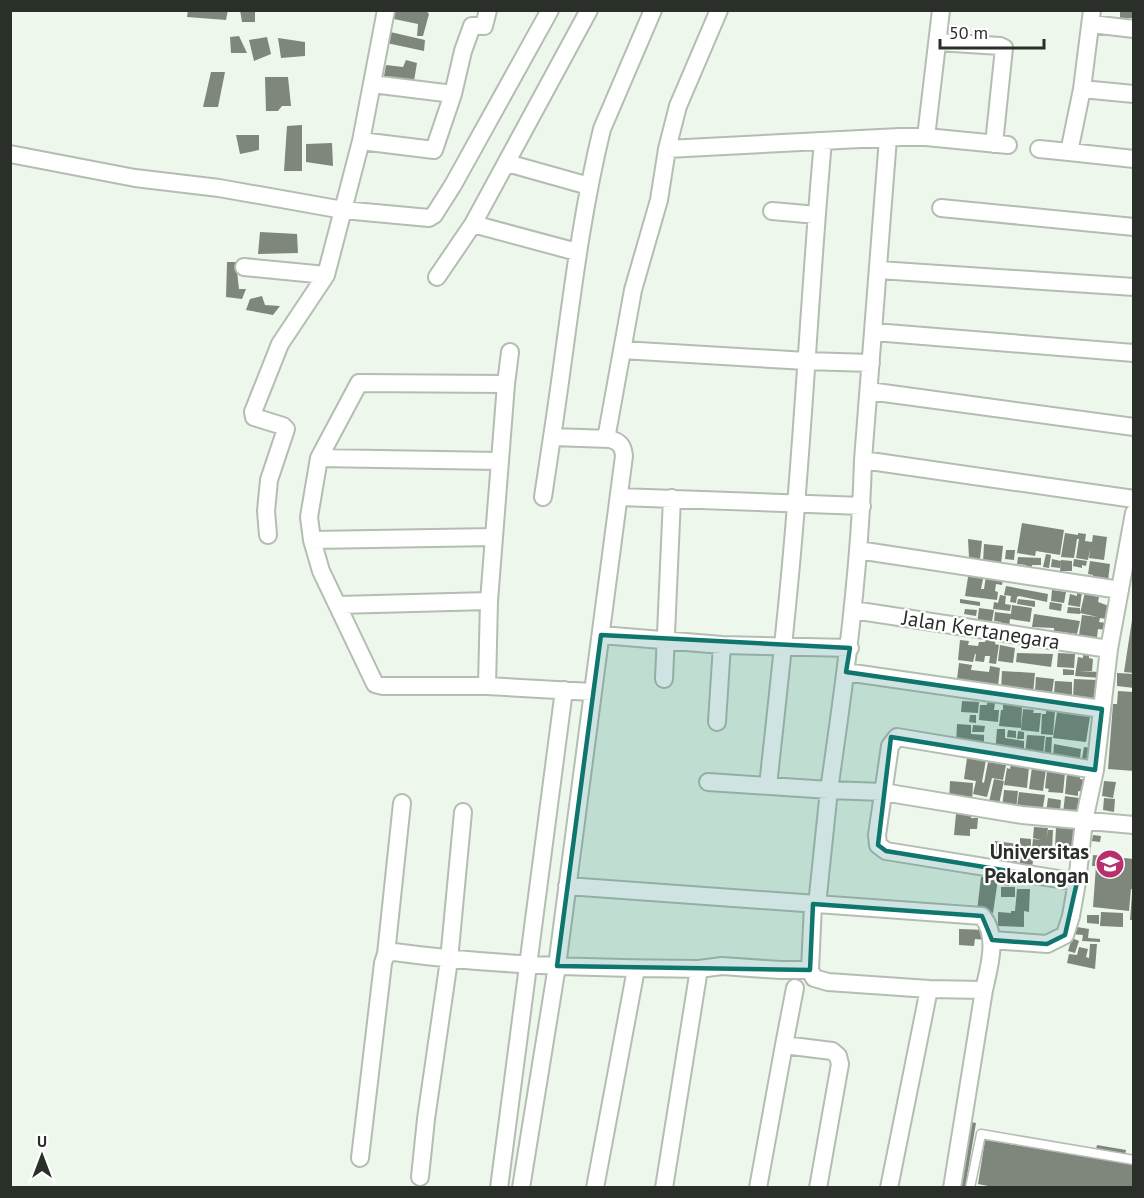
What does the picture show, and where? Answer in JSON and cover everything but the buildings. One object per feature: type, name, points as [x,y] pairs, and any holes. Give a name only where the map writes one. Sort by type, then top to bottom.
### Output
[{"type":"street","points":[[268,535],[266,512],[269,480],[286,429],[254,417],[253,412],[280,344],[326,275],[361,141],[386,10]]},
{"type":"street","points":[[361,141],[436,150],[472,26],[484,26],[488,10]]},
{"type":"street","points":[[10,154],[135,178],[219,188],[343,210],[427,218],[434,215],[453,185],[550,10]]},
{"type":"street","points":[[437,277],[473,224],[590,10]]},
{"type":"street","points":[[543,497],[567,343],[577,252],[589,186],[602,129],[653,10]]},
{"type":"street","points":[[606,439],[635,279],[659,200],[667,149],[678,106],[719,10]]},
{"type":"street","points":[[926,137],[941,10]]},
{"type":"street","points":[[1069,152],[1082,89],[1092,17],[1134,29]]},
{"type":"street","points":[[667,149],[926,137],[1001,144],[1004,48],[938,42]]},
{"type":"street","points":[[372,84],[453,94]]},
{"type":"street","points":[[1082,89],[1134,94]]},
{"type":"street","points":[[888,138],[850,648],[829,790],[815,904],[810,970],[814,978],[828,982],[929,989],[984,990]]},
{"type":"street","points":[[768,786],[784,645],[796,505],[823,141]]},
{"type":"street","points":[[1039,149],[1134,159]]},
{"type":"street","points":[[507,163],[589,186]]},
{"type":"street","points":[[941,208],[1134,227]]},
{"type":"street","points":[[772,211],[817,215]]},
{"type":"street","points":[[473,224],[577,252]]},
{"type":"street","points":[[244,267],[326,275]]},
{"type":"street","points":[[879,270],[1134,287]]},
{"type":"street","points":[[874,332],[1134,353]]},
{"type":"street","points":[[622,350],[871,363]]},
{"type":"street","points":[[487,686],[489,601],[499,461],[510,352]]},
{"type":"street","points":[[506,384],[360,382],[319,458],[309,517],[312,540],[321,572],[377,686],[487,686],[592,692]]},
{"type":"street","points":[[869,391],[1134,427]]},
{"type":"street","points":[[521,1188],[557,966],[620,497],[623,451],[617,441],[552,437]]},
{"type":"street","points":[[319,458],[499,461]]},
{"type":"street","points":[[863,460],[1134,499]]},
{"type":"street","points":[[620,497],[862,506]]},
{"type":"street","points":[[664,679],[672,498]]},
{"type":"street","points":[[992,940],[1047,944],[1065,934],[1071,916],[1084,821],[1095,770],[1109,649],[1134,513]]},
{"type":"street","points":[[312,540],[494,537]]},
{"type":"street","points":[[858,550],[1120,590]]},
{"type":"street","points":[[338,605],[489,601]]},
{"type":"street","name":"Jalan Kertanegara","points":[[853,610],[1109,649]]},
{"type":"street","points":[[601,635],[722,645],[850,648]]},
{"type":"street","points":[[717,722],[722,645]]},
{"type":"street","points":[[846,672],[1102,709]]},
{"type":"street","points":[[499,1188],[564,690]]},
{"type":"street","points":[[1077,882],[886,851],[878,845],[877,835],[890,746],[897,737],[1095,770]]},
{"type":"street","points":[[708,782],[883,792],[1022,815],[1134,825]]},
{"type":"street","points":[[360,1158],[382,963],[386,954],[402,803]]},
{"type":"street","points":[[420,1177],[449,960],[463,812]]},
{"type":"street","points":[[567,886],[982,916],[988,924],[992,940],[952,1188]]},
{"type":"street","points":[[386,954],[394,952],[449,960],[528,966],[699,969],[722,966],[810,970]]},
{"type":"street","points":[[595,1188],[636,969]]},
{"type":"street","points":[[664,1188],[699,969]]},
{"type":"street","points":[[758,1188],[795,988]]},
{"type":"street","points":[[889,1188],[929,989]]},
{"type":"street","points":[[784,1045],[831,1051],[838,1056],[840,1064],[818,1188]]},
{"type":"lane","points":[[970,1188],[981,1134],[1134,1160]]},
{"type":"highlighted area","points":[[601,635],[850,648],[846,672],[1102,709],[1095,770],[891,737],[878,845],[886,851],[1077,882],[1065,935],[1047,944],[992,940],[982,916],[813,904],[810,970],[557,966]]},
{"type":"place","name":"Universitas Pekalongan","points":[[1110,864]]}]
